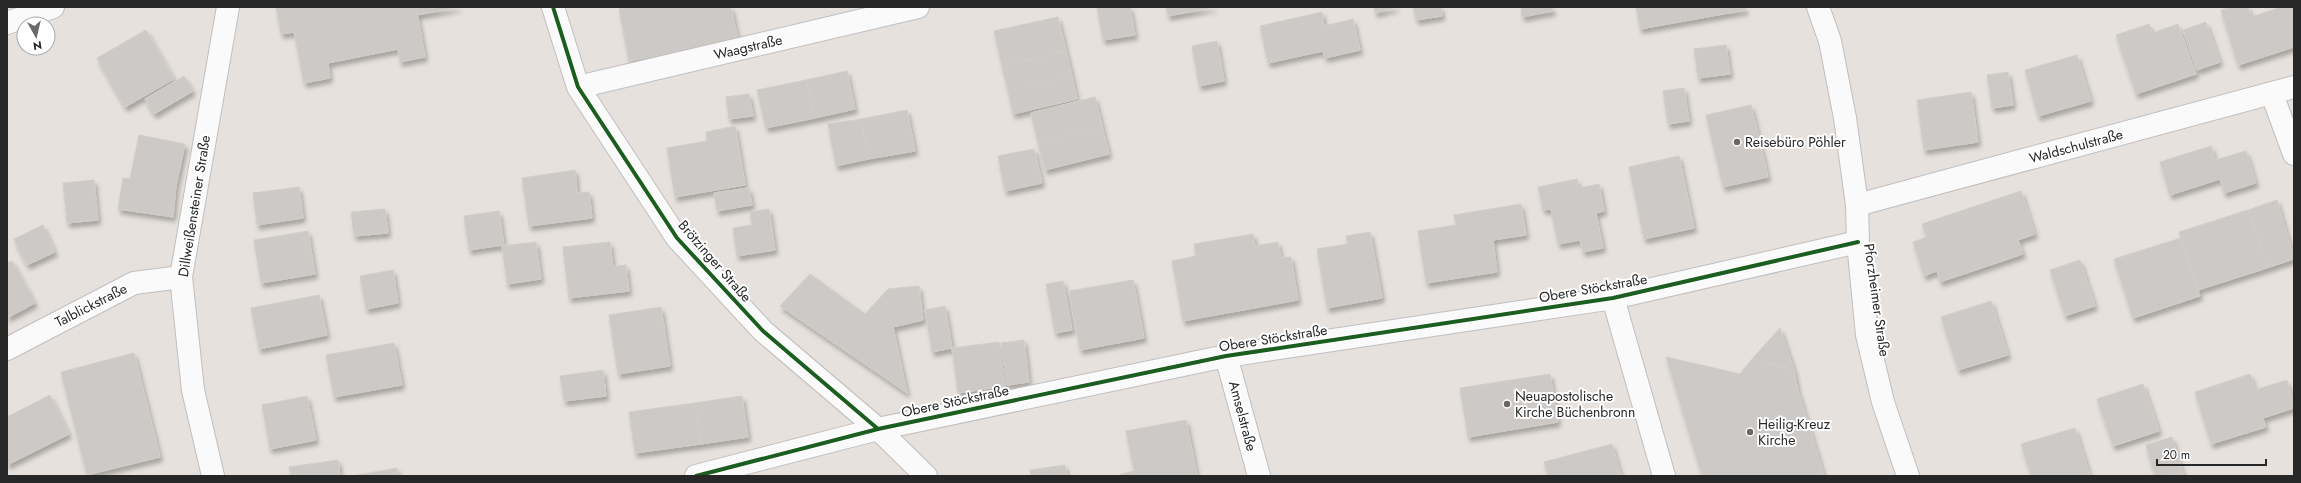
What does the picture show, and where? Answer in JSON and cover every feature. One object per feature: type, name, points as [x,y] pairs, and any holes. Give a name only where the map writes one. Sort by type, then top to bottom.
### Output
[{"type":"street","points":[[7,23],[53,7]]},
{"type":"street","name":"Dillweißensteiner Straße","points":[[213,476],[193,390],[180,277],[228,7]]},
{"type":"street","name":"Brötzinger Straße","points":[[553,7],[578,87],[677,238],[763,331],[878,429],[926,476]]},
{"type":"street","name":"Waagstraße","points":[[578,87],[918,7]]},
{"type":"street","name":"Pforzheimer Straße","points":[[1818,7],[1830,41],[1845,118],[1857,205],[1858,242],[1867,335],[1882,402],[1908,476]]},
{"type":"street","name":"Waldschulstraße","points":[[1857,205],[2294,87]]},
{"type":"street","points":[[2272,94],[2294,154]]},
{"type":"street","name":"Obere Stöckstraße","points":[[696,476],[878,429],[1226,356],[1613,298],[1858,242]]},
{"type":"street","name":"Talblickstraße","points":[[7,349],[134,283],[180,277]]},
{"type":"street","points":[[1613,298],[1664,476]]},
{"type":"street","name":"Amselstraße","points":[[1226,356],[1259,476]]},
{"type":"building","points":[[276,7],[416,7],[425,57],[400,62],[398,49],[328,63],[330,78],[304,83],[294,32],[281,34]]},
{"type":"building","points":[[416,7],[459,7],[417,15]]},
{"type":"building","points":[[628,7],[731,7],[738,40],[629,61],[619,9]]},
{"type":"building","points":[[1097,7],[1130,7],[1135,35],[1103,40]]},
{"type":"building","points":[[1166,7],[1214,7],[1168,16]]},
{"type":"building","points":[[1374,7],[1397,7],[1375,13]]},
{"type":"building","points":[[1413,7],[1441,7],[1442,16],[1416,20]]},
{"type":"building","points":[[1521,7],[1552,7],[1553,11],[1522,17]]},
{"type":"building","points":[[1636,7],[1745,7],[1746,10],[1640,29]]},
{"type":"building","points":[[2232,7],[2248,7],[2251,17],[2281,7],[2293,7],[2294,47],[2238,65],[2221,10]]},
{"type":"building","points":[[1322,12],[1324,26],[1353,19],[1360,50],[1325,58],[1323,51],[1268,63],[1260,26]]},
{"type":"building","points":[[1058,17],[1066,51],[1002,66],[994,31]]},
{"type":"building","points":[[2206,22],[2220,62],[2197,70],[2183,30]]},
{"type":"building","points":[[2149,24],[2152,33],[2178,24],[2196,74],[2136,94],[2116,35]]},
{"type":"building","points":[[146,30],[174,79],[125,107],[97,58]]},
{"type":"building","points":[[1217,41],[1224,81],[1199,86],[1192,46]]},
{"type":"building","points":[[1726,45],[1730,74],[1698,78],[1694,49]]},
{"type":"building","points":[[1066,51],[1072,76],[1008,91],[1002,66]]},
{"type":"building","points":[[2077,55],[2091,101],[2038,116],[2025,70]]},
{"type":"building","points":[[847,71],[855,109],[815,118],[806,80]]},
{"type":"building","points":[[2008,72],[2013,105],[1992,108],[1987,75]]},
{"type":"building","points":[[184,76],[193,91],[154,114],[145,99]]},
{"type":"building","points":[[1072,76],[1077,99],[1013,114],[1008,91]]},
{"type":"building","points":[[806,80],[815,118],[766,128],[757,90]]},
{"type":"building","points":[[1684,88],[1689,121],[1668,124],[1663,91]]},
{"type":"building","points":[[1971,92],[1978,142],[1924,150],[1917,100]]},
{"type":"building","points":[[749,94],[753,116],[729,119],[726,97]]},
{"type":"building","points":[[1095,97],[1102,126],[1038,143],[1031,113]]},
{"type":"building","points":[[1751,105],[1768,177],[1723,187],[1706,115]]},
{"type":"building","points":[[907,110],[915,151],[868,159],[861,119]]},
{"type":"building","points":[[861,119],[868,159],[836,166],[828,124]]},
{"type":"building","points":[[735,126],[745,185],[675,197],[667,148],[707,141],[706,132]]},
{"type":"building","points":[[1102,126],[1109,154],[1045,170],[1038,143]]},
{"type":"building","points":[[139,135],[185,144],[176,186],[173,217],[118,209],[123,178],[130,179]]},
{"type":"building","points":[[2211,146],[2215,160],[2246,151],[2256,183],[2224,193],[2220,179],[2170,195],[2160,162]]},
{"type":"building","points":[[1034,149],[1042,183],[1005,191],[998,156]]},
{"type":"building","points":[[1679,156],[1694,228],[1644,239],[1629,167]]},
{"type":"building","points":[[575,170],[577,193],[589,192],[592,218],[529,226],[522,178]]},
{"type":"building","points":[[1577,179],[1579,188],[1599,184],[1604,211],[1596,213],[1603,248],[1583,252],[1580,240],[1558,244],[1551,209],[1543,210],[1538,187]]},
{"type":"building","points":[[94,180],[98,220],[67,223],[63,183]]},
{"type":"building","points":[[299,187],[303,218],[257,225],[253,193]]},
{"type":"building","points":[[749,188],[752,205],[717,211],[714,193]]},
{"type":"building","points":[[2021,191],[2035,234],[2018,240],[2023,254],[1940,282],[1937,271],[1924,276],[1913,242],[1927,237],[1922,224]]},
{"type":"building","points":[[2277,200],[2294,259],[2267,268],[2248,210]]},
{"type":"building","points":[[1521,204],[1526,235],[1493,240],[1497,272],[1426,283],[1418,231],[1456,225],[1454,215]]},
{"type":"building","points":[[385,209],[388,233],[354,236],[351,212]]},
{"type":"building","points":[[769,209],[775,250],[737,256],[733,228],[752,225],[750,212]]},
{"type":"building","points":[[2248,210],[2267,268],[2198,290],[2179,232]]},
{"type":"building","points":[[499,211],[504,245],[469,250],[464,216]]},
{"type":"building","points":[[43,225],[55,252],[27,265],[14,239]]},
{"type":"building","points":[[308,231],[315,274],[261,283],[254,240]]},
{"type":"building","points":[[1370,232],[1382,298],[1327,308],[1317,249],[1348,244],[1346,236]]},
{"type":"building","points":[[1253,234],[1255,246],[1278,242],[1281,258],[1291,257],[1298,300],[1183,321],[1172,261],[1196,256],[1194,244]]},
{"type":"building","points":[[2181,238],[2200,296],[2133,318],[2114,259]]},
{"type":"building","points":[[536,242],[541,279],[507,284],[502,246]]},
{"type":"building","points":[[610,242],[613,267],[626,265],[629,291],[569,298],[563,247]]},
{"type":"building","points":[[2080,260],[2095,306],[2065,316],[2050,270]]},
{"type":"building","points":[[12,261],[35,303],[7,318],[7,263]]},
{"type":"building","points":[[393,270],[398,303],[366,309],[360,276]]},
{"type":"building","points":[[810,274],[865,314],[888,289],[919,286],[923,320],[893,327],[907,393],[780,306]]},
{"type":"building","points":[[1133,280],[1144,338],[1080,350],[1069,291]]},
{"type":"building","points":[[1063,281],[1072,330],[1055,333],[1046,284]]},
{"type":"building","points":[[319,295],[327,335],[259,349],[251,308]]},
{"type":"building","points":[[1991,301],[2008,355],[1958,370],[1941,317]]},
{"type":"building","points":[[945,306],[952,348],[932,352],[925,310]]},
{"type":"building","points":[[661,307],[670,366],[618,374],[609,315]]},
{"type":"building","points":[[1780,328],[1794,370],[1752,359]]},
{"type":"building","points":[[1024,340],[1029,382],[1007,385],[1001,343]]},
{"type":"building","points":[[999,342],[1005,386],[958,393],[952,348]]},
{"type":"building","points":[[394,343],[402,385],[334,397],[326,355]]},
{"type":"building","points":[[134,353],[160,457],[87,475],[61,372]]},
{"type":"building","name":"Heilig-Kreuz Kirche","points":[[1666,357],[1740,374],[1752,359],[1794,370],[1797,387],[1824,476],[1702,476]]},
{"type":"building","points":[[603,370],[606,396],[564,401],[560,376]]},
{"type":"building","points":[[1550,374],[1558,422],[1468,437],[1460,388]]},
{"type":"building","points":[[2250,374],[2255,390],[2287,380],[2294,408],[2263,418],[2266,427],[2211,444],[2195,392]]},
{"type":"building","points":[[2143,384],[2159,431],[2113,446],[2097,399]]},
{"type":"building","points":[[50,395],[69,434],[7,465],[7,417]]},
{"type":"building","points":[[307,396],[316,440],[270,449],[262,405]]},
{"type":"building","points":[[742,396],[748,437],[701,444],[695,403]]},
{"type":"building","points":[[695,403],[701,444],[635,453],[629,412]]},
{"type":"building","points":[[1186,420],[1197,476],[1121,476],[1121,474],[1134,471],[1126,431]]},
{"type":"building","points":[[2075,428],[2090,476],[2031,476],[2021,444]]},
{"type":"building","points":[[2172,437],[2183,474],[2155,476],[2146,445]]},
{"type":"building","points":[[1612,444],[1621,476],[1548,476],[1544,462]]},
{"type":"building","points":[[338,460],[340,476],[291,476],[289,467]]},
{"type":"building","points":[[1065,465],[1067,476],[1031,476],[1030,470]]},
{"type":"building","points":[[397,468],[398,476],[352,476],[363,474]]},
{"type":"cycle path","points":[[553,7],[578,87],[677,238],[763,331],[878,429]]},
{"type":"cycle path","points":[[696,476],[878,429],[1226,356],[1613,298],[1858,242]]},
{"type":"place","name":"Reisebüro Pöhler","points":[[1737,142]]},
{"type":"place","name":"Neuapostolische Kirche Büchenbronn","points":[[1507,404]]},
{"type":"place","name":"Heilig-Kreuz Kirche","points":[[1750,432]]}]
